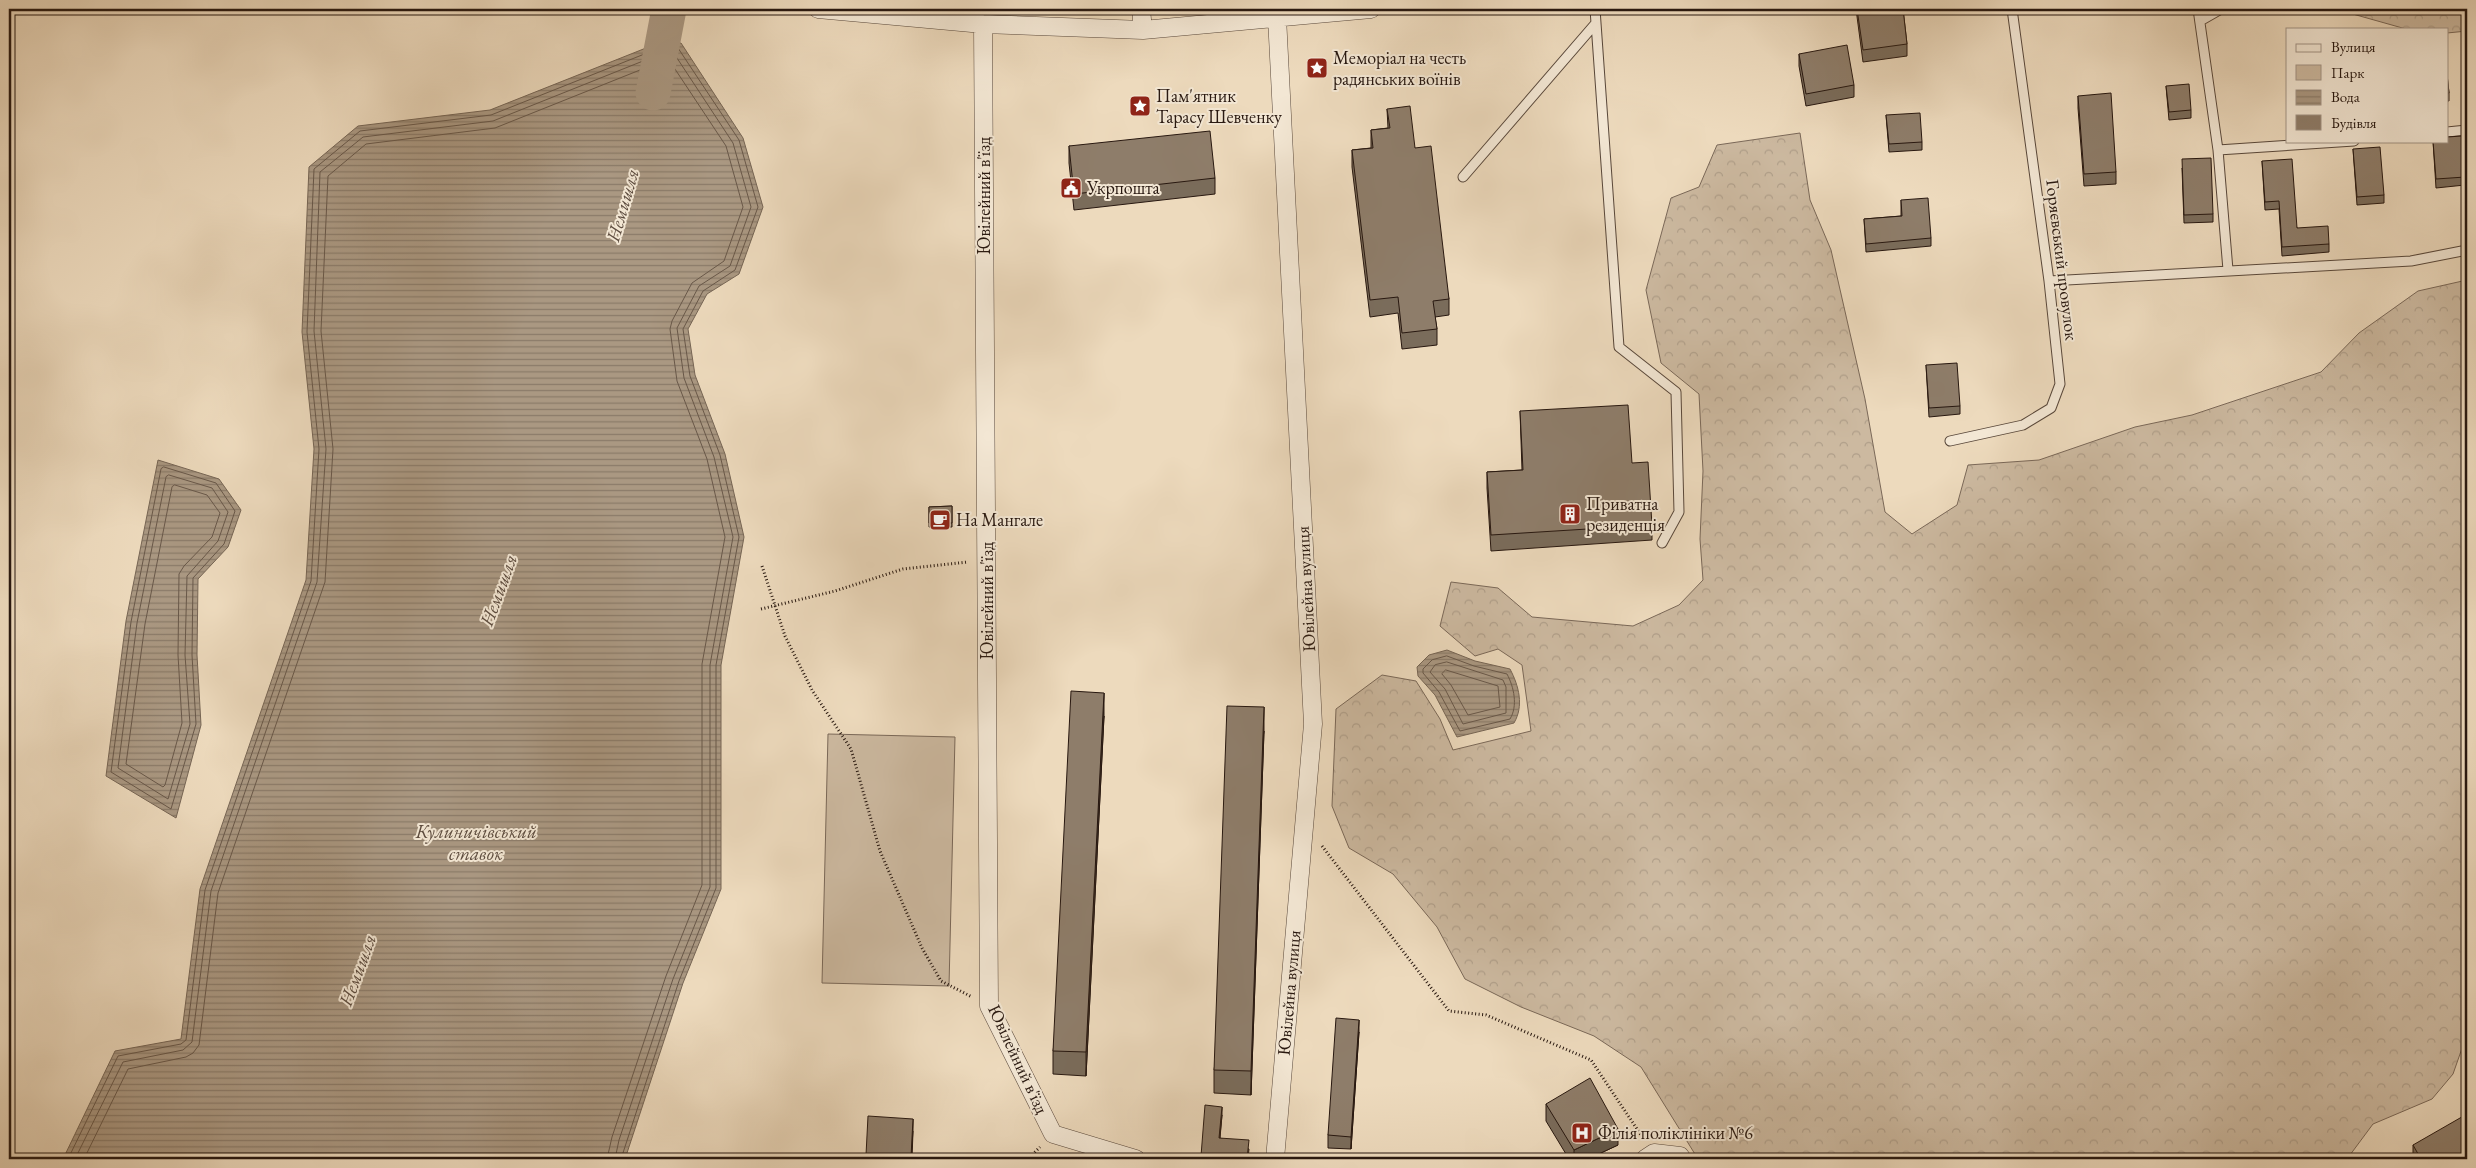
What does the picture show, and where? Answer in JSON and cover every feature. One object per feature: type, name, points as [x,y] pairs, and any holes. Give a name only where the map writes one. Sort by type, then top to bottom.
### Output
[{"type":"street","points":[[818,9],[983,24],[1144,30],[1371,9]]},
{"type":"street","points":[[1141,9],[1144,30]]},
{"type":"street","name":"Ювілейна вулиця","points":[[1275,1159],[1313,724],[1277,18]]},
{"type":"street","name":"Ювілейний в'їзд","points":[[983,24],[989,1006],[1053,1134],[1136,1159]]},
{"type":"street","points":[[1649,1156],[1680,1156],[1682,1159]]},
{"type":"lane","points":[[1595,9],[1619,347],[1676,392],[1679,512],[1662,543]]},
{"type":"lane","name":"Горяєвський провулок","points":[[1950,441],[2023,425],[2051,408],[2060,384],[2049,281],[2012,9]]},
{"type":"lane","points":[[2198,9],[2218,150],[2228,270]]},
{"type":"lane","points":[[2200,21],[2221,9]]},
{"type":"lane","points":[[1463,176],[1596,23]]},
{"type":"lane","points":[[2448,132],[2467,130]]},
{"type":"lane","points":[[2218,150],[2339,142]]},
{"type":"lane","points":[[2049,281],[2411,261],[2467,250]]},
{"type":"path","points":[[761,610],[835,591],[903,569],[986,561]]},
{"type":"path","points":[[762,566],[785,636],[812,690],[851,749],[880,851],[922,948],[941,981],[989,1006]]},
{"type":"path","points":[[1304,824],[1449,1011],[1486,1015],[1591,1060],[1649,1156]]},
{"type":"green space","points":[[2335,9],[2467,9],[2467,31],[2448,33],[2448,28],[2402,28]]},
{"type":"green space","points":[[1800,133],[1810,200],[1831,250],[1865,399],[1885,512],[1912,534],[1957,505],[1968,465],[2039,460],[2135,427],[2192,415],[2321,372],[2359,333],[2418,291],[2467,280],[2467,1034],[2453,1074],[2432,1099],[2373,1124],[2347,1159],[1698,1159],[1641,1067],[1594,1036],[1521,1007],[1465,979],[1437,927],[1393,874],[1349,848],[1332,806],[1336,709],[1382,675],[1416,681],[1440,719],[1453,750],[1531,731],[1522,665],[1498,649],[1475,656],[1440,626],[1451,582],[1498,588],[1532,617],[1633,626],[1679,605],[1703,580],[1700,539],[1703,471],[1699,394],[1661,363],[1646,290],[1671,198],[1699,187],[1717,145]]},
{"type":"green space","points":[[828,734],[955,737],[949,986],[822,983]]},
{"type":"water","name":"Кулиничівський ставок","points":[[681,43],[743,138],[763,207],[739,274],[707,294],[688,329],[695,375],[725,454],[744,537],[721,665],[721,889],[683,983],[625,1159],[63,1159],[115,1051],[181,1039],[200,889],[306,580],[314,449],[302,332],[309,167],[358,126],[490,110],[646,48]]},
{"type":"water","points":[[158,460],[219,479],[241,510],[228,547],[198,579],[197,655],[201,725],[176,818],[106,776],[126,621]]},
{"type":"water","points":[[1447,650],[1475,661],[1510,669],[1516,682],[1520,703],[1514,723],[1457,737],[1435,695],[1418,676],[1417,667],[1429,655]]},
{"type":"building","points":[[1857,9],[1903,9],[1907,44],[1863,50]]},
{"type":"building","points":[[1847,45],[1854,85],[1806,94],[1799,54]]},
{"type":"building","points":[[2189,84],[2191,110],[2169,112],[2166,86]]},
{"type":"building","points":[[2111,93],[2116,172],[2084,174],[2078,96]]},
{"type":"building","points":[[1410,106],[1415,148],[1431,146],[1449,299],[1433,301],[1437,329],[1402,333],[1398,297],[1370,300],[1352,150],[1373,148],[1371,130],[1390,128],[1387,109]]},
{"type":"building","points":[[1920,113],[1922,142],[1889,144],[1886,115]]},
{"type":"building","points":[[1210,131],[1215,178],[1074,194],[1069,146]]},
{"type":"building","points":[[2462,136],[2465,177],[2436,179],[2433,142],[2448,142],[2448,137]]},
{"type":"building","points":[[2380,147],[2384,195],[2357,197],[2353,149]]},
{"type":"building","points":[[2211,158],[2213,214],[2184,215],[2182,159]]},
{"type":"building","points":[[2292,159],[2297,228],[2328,226],[2329,244],[2282,247],[2279,201],[2265,202],[2262,161]]},
{"type":"building","points":[[1928,198],[1931,238],[1866,244],[1864,219],[1902,216],[1901,200]]},
{"type":"building","points":[[1957,363],[1960,406],[1929,408],[1926,365]]},
{"type":"building","points":[[1628,405],[1632,463],[1648,462],[1652,525],[1491,535],[1487,472],[1523,470],[1520,411]]},
{"type":"building","points":[[952,506],[952,523],[929,523],[929,507]]},
{"type":"building","points":[[1071,691],[1104,693],[1086,1052],[1053,1051]]},
{"type":"building","points":[[1227,706],[1264,707],[1251,1071],[1214,1070]]},
{"type":"building","points":[[1336,1018],[1359,1020],[1351,1137],[1328,1135]]},
{"type":"building","name":"Філія поліклініки №6","points":[[1590,1078],[1618,1129],[1574,1150],[1546,1104]]},
{"type":"building","points":[[1205,1105],[1222,1107],[1219,1138],[1249,1140],[1247,1159],[1201,1156]]},
{"type":"building","points":[[2467,1114],[2467,1159],[2421,1159],[2413,1145]]},
{"type":"building","points":[[868,1116],[913,1119],[911,1157],[866,1155]]},
{"type":"building","points":[[1642,1155],[1644,1159],[1634,1159]]},
{"type":"waterway","name":"Немишля","points":[[653,93],[669,9]]},
{"type":"place","name":"Меморіал на честь радянських воїнів","points":[[1317,68]]},
{"type":"place","name":"Пам'ятник Тарасу Шевченку","points":[[1140,106]]},
{"type":"place","name":"Укрпошта","points":[[1071,188]]},
{"type":"place","name":"Приватна резиденція","points":[[1570,514]]},
{"type":"place","name":"На Мангале","points":[[940,520]]},
{"type":"place","name":"Філія поліклініки №6","points":[[1582,1133]]}]
